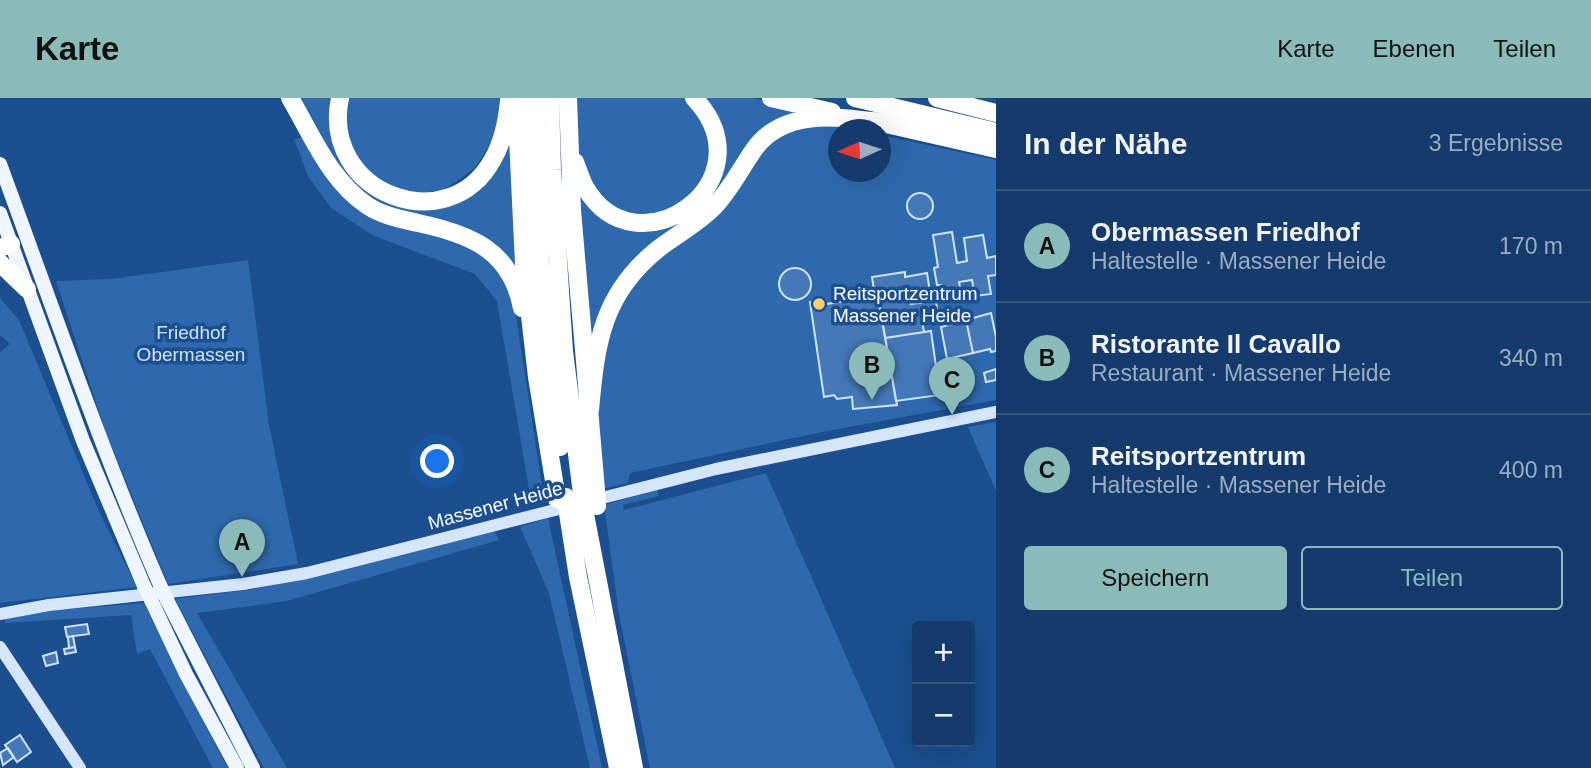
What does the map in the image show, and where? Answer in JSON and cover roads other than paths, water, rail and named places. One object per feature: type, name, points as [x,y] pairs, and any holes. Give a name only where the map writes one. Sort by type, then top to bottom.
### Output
[{"type":"highway","points":[[290,98],[336,177],[368,206],[387,215],[468,237],[488,247],[511,278],[521,303],[537,377],[576,503]]},
{"type":"highway","points":[[340,98],[337,119],[341,139],[349,161],[361,177],[390,196],[418,202],[450,197],[468,187],[486,170],[499,146],[510,98]]},
{"type":"highway","points":[[516,98],[524,263],[537,377]]},
{"type":"highway","points":[[532,98],[540,264],[548,354],[576,503],[606,628],[634,768]]},
{"type":"highway","points":[[550,98],[553,183],[579,577],[618,768]]},
{"type":"highway","points":[[568,98],[572,210],[590,410]]},
{"type":"highway","points":[[568,121],[574,160],[585,187],[597,202],[626,221],[663,221],[683,212],[699,198],[712,180],[718,156],[715,129],[704,108],[694,98]]},
{"type":"highway","points":[[771,98],[867,119]]},
{"type":"highway","points":[[855,98],[996,132]]},
{"type":"highway","points":[[937,98],[996,113]]},
{"type":"highway","points":[[576,503],[590,410],[594,362],[608,309],[621,287],[641,263],[697,223],[715,206],[755,148],[772,132],[791,122],[805,119],[853,119]]},
{"type":"highway","points":[[891,124],[996,149]]},
{"type":"highway","points":[[0,263],[26,289]]},
{"type":"main road","points":[[0,164],[9,239],[103,447],[160,585],[253,768]]},
{"type":"main road","points":[[0,213],[83,441],[152,602],[186,674],[237,768]]},
{"type":"street","name":"Massener Heide","points":[[0,614],[61,603],[239,584],[307,573],[716,469],[996,412]]},
{"type":"street","points":[[0,647],[80,768]]},
{"type":"place","name":"Reitsportzentrum Massener Heide","points":[[819,304]]},
{"type":"place","name":"Ristorante Il Cavallo","points":[[872,400]]},
{"type":"place","name":"Reitsportzentrum","points":[[952,415]]},
{"type":"place","name":"Obermassen Friedhof","points":[[242,577]]},
{"type":"park label","name":"Friedhof Obermassen","points":[[191,343]]}]
